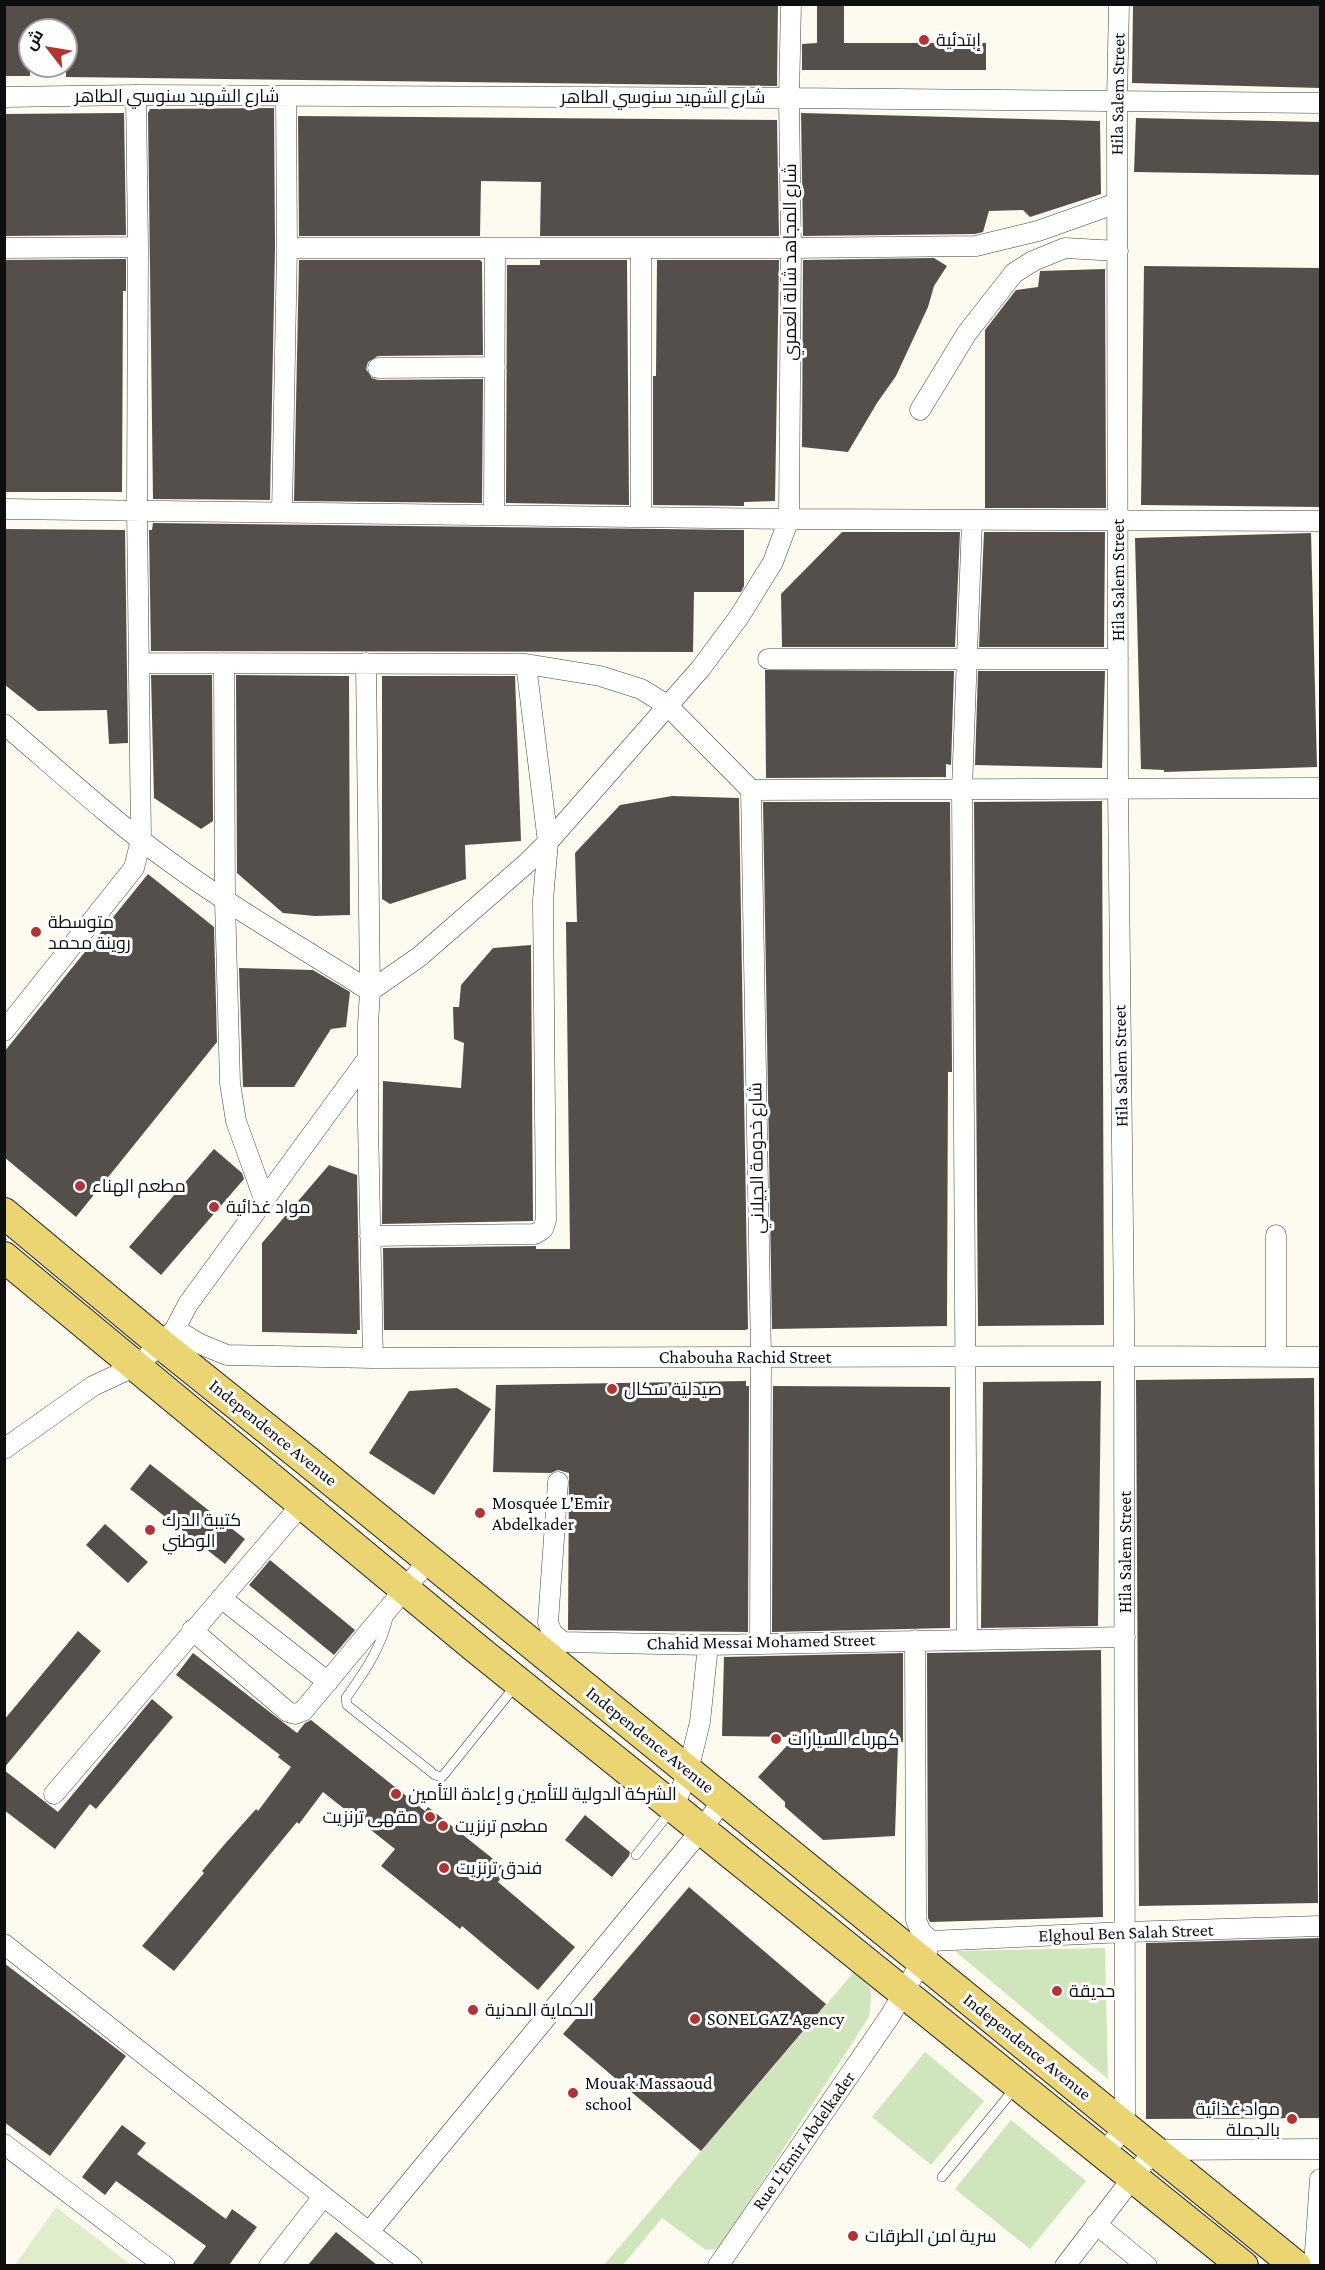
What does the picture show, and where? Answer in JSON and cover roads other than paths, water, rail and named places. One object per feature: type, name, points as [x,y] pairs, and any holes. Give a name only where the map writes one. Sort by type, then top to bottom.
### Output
[{"type":"main road","name":"Independence Avenue","points":[[4,1214],[168,1337],[429,1560],[723,1800],[927,1952],[1125,2127],[1296,2265]]},
{"type":"main road","name":"Independence Avenue","points":[[4,1257],[302,1504],[398,1597],[518,1682],[702,1829],[897,2004],[1019,2084],[1243,2265]]},
{"type":"street","name":"شارع المجاهد شالة العمري","points":[[370,991],[419,957],[548,842],[701,668],[739,617],[773,562],[789,519],[791,4]]},
{"type":"street","name":"Hila Salem Street","points":[[1119,4],[1117,100],[1118,789],[1124,1356],[1125,2127]]},
{"type":"street","name":"شارع الشهيد سنوسي الطاهر","points":[[4,97],[135,95],[1320,103]]},
{"type":"street","points":[[4,1031],[134,868],[141,840],[135,95]]},
{"type":"street","points":[[282,512],[287,248],[286,96]]},
{"type":"street","points":[[287,248],[976,246],[1038,231],[1118,204]]},
{"type":"street","points":[[920,410],[966,333],[1014,273],[1033,261],[1065,248],[1118,246]]},
{"type":"street","points":[[4,248],[138,247]]},
{"type":"street","points":[[494,515],[495,248]]},
{"type":"street","points":[[641,248],[641,517]]},
{"type":"street","points":[[378,368],[495,367]]},
{"type":"street","points":[[4,509],[789,519],[1320,521]]},
{"type":"street","points":[[967,1639],[962,789],[972,520]]},
{"type":"street","points":[[768,659],[1118,659]]},
{"type":"street","points":[[139,663],[526,664],[600,676],[641,688],[667,705],[751,790],[1320,788]]},
{"type":"street","points":[[224,663],[225,901],[230,1083],[236,1121],[264,1199]]},
{"type":"street","points":[[366,663],[370,991],[368,1058],[373,1358]]},
{"type":"street","points":[[370,1236],[535,1234],[543,1230],[546,1220],[543,900],[548,842],[526,664]]},
{"type":"street","points":[[4,724],[141,840],[225,901],[370,991]]},
{"type":"street","name":"شارع خدومة الجيلاني","points":[[751,790],[760,1357],[760,1644]]},
{"type":"street","points":[[4,1449],[93,1386],[136,1366],[168,1337],[188,1304],[368,1058]]},
{"type":"street","points":[[1276,1235],[1276,1357]]},
{"type":"street","name":"Chabouha Rachid Street","points":[[168,1337],[200,1344],[227,1355],[373,1358],[1320,1357]]},
{"type":"street","name":"Chahid Messai Mohamed Street","points":[[558,1482],[548,1622],[552,1633],[563,1642],[708,1645],[1125,1637]]},
{"type":"street","points":[[54,1794],[302,1504]]},
{"type":"street","points":[[192,1630],[288,1712],[295,1714],[303,1711],[429,1560]]},
{"type":"street","points":[[221,1598],[328,1682]]},
{"type":"street","points":[[915,1640],[916,1920],[927,1952]]},
{"type":"street","points":[[674,1807],[688,1771],[700,1722],[708,1645]]},
{"type":"street","points":[[369,2232],[702,1829],[723,1800]]},
{"type":"street","name":"Elghoul Ben Salah Street","points":[[927,1952],[1126,1932],[1320,1926]]},
{"type":"street","points":[[4,1944],[408,2264]]},
{"type":"street","name":"Rue L'Emir Abdelkader","points":[[718,2265],[897,2004],[927,1952]]},
{"type":"street","points":[[1104,2153],[1125,2127]]},
{"type":"street","points":[[4,2144],[165,2265]]},
{"type":"street","points":[[1065,2265],[1154,2150],[1320,2149]]},
{"type":"street","points":[[1314,2265],[1320,2179]]},
{"type":"street","points":[[269,2265],[323,2197]]},
{"type":"street","points":[[1096,2224],[1147,2265]]},
{"type":"lane","points":[[398,1597],[376,1654],[346,1698],[347,1705],[435,1775],[442,1777],[518,1682]]},
{"type":"lane","points":[[636,1855],[674,1807]]},
{"type":"lane","points":[[942,2177],[1019,2084]]},
{"type":"place","name":"إبتدئية","points":[[924,40]]},
{"type":"place","name":"متوسطة روينة محمد","points":[[36,932]]},
{"type":"place","name":"مطعم الهناء","points":[[80,1186]]},
{"type":"place","name":"مواد غذائية","points":[[214,1207]]},
{"type":"place","name":"صيدلية سكال","points":[[612,1389]]},
{"type":"place","name":"Mosquée L'Emir Abdelkader","points":[[480,1513]]},
{"type":"place","name":"كتيبة الدرك الوطني","points":[[150,1530]]},
{"type":"place","name":"كهرباء السيارات","points":[[776,1739]]},
{"type":"place","name":"الشركة الدولية للتأمين و إعادة التأمين","points":[[396,1794]]},
{"type":"place","name":"مقهى ترنزيت","points":[[430,1817]]},
{"type":"place","name":"مطعم ترنزيت","points":[[443,1826]]},
{"type":"place","name":"فندق ترنزيت","points":[[444,1868]]},
{"type":"place","name":"حديقة","points":[[1057,1991]]},
{"type":"place","name":"الحماية المدنية","points":[[473,2010]]},
{"type":"place","name":"SONELGAZ Agency","points":[[695,2019]]},
{"type":"place","name":"Mouak Massaoud school","points":[[573,2093]]},
{"type":"place","name":"مواد غذائية بالجملة","points":[[1292,2119]]},
{"type":"place","name":"سرية امن الطرقات","points":[[853,2236]]}]
